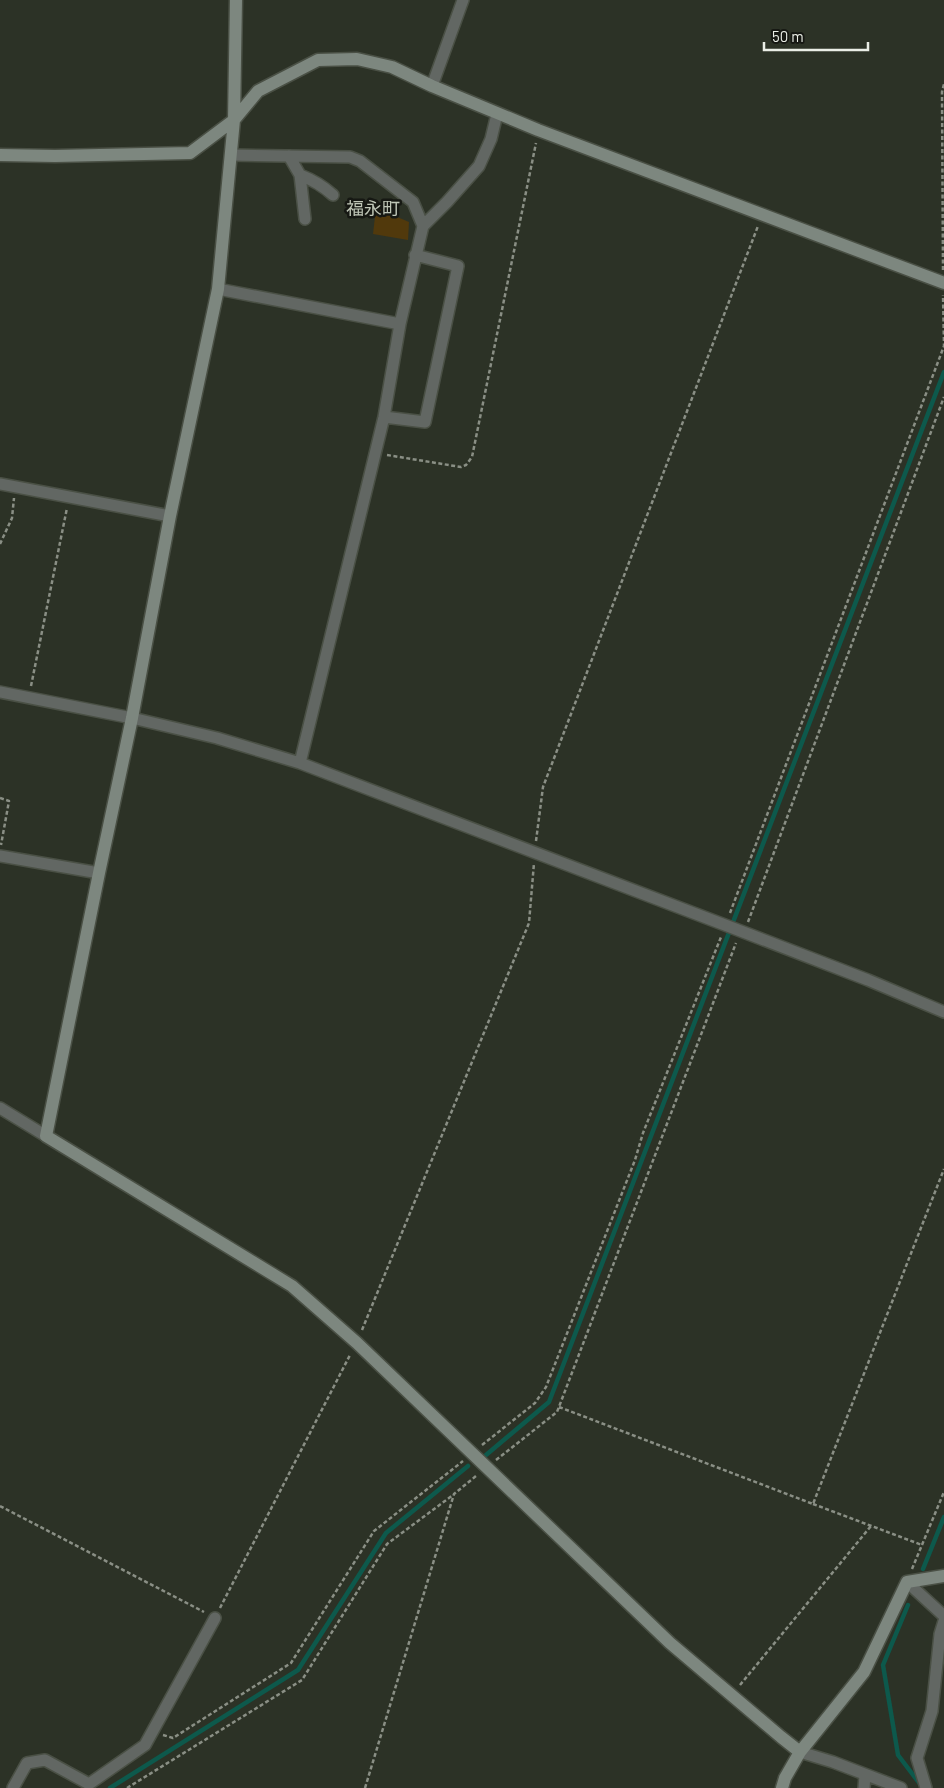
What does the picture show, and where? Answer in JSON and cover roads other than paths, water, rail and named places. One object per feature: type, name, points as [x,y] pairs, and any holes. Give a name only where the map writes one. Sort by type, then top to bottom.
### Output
[{"type":"street","points":[[46,1136],[132,718],[170,516],[218,289],[234,120],[236,0]]},
{"type":"street","points":[[432,86],[464,0]]},
{"type":"street","points":[[0,155],[56,156],[190,153],[234,120],[258,91],[318,60],[357,59],[392,67],[497,114],[943,283]]},
{"type":"street","points":[[300,763],[384,417],[400,324],[423,226],[479,166],[491,139],[497,114]]},
{"type":"street","points":[[231,155],[350,157],[360,161],[413,202],[423,226]]},
{"type":"street","points":[[289,156],[300,175],[305,219]]},
{"type":"street","points":[[300,175],[312,179],[333,195]]},
{"type":"street","points":[[384,417],[425,422],[458,266],[415,255]]},
{"type":"street","points":[[218,289],[400,324]]},
{"type":"street","points":[[0,484],[170,516]]},
{"type":"street","points":[[0,692],[132,718],[217,738],[300,763],[868,980],[944,1012]]},
{"type":"street","points":[[1,850],[99,873]]},
{"type":"street","points":[[0,1108],[292,1286],[357,1343],[670,1643],[781,1737],[800,1752],[833,1762],[902,1788]]},
{"type":"street","points":[[906,1582],[944,1576]]},
{"type":"street","points":[[906,1582],[944,1616]]},
{"type":"street","points":[[782,1788],[785,1778],[800,1752],[864,1672],[906,1582]]},
{"type":"street","points":[[13,1788],[27,1763],[44,1760],[89,1784],[145,1745],[215,1618]]},
{"type":"street","points":[[926,1788],[917,1758],[932,1711],[939,1676],[940,1634],[944,1621]]},
{"type":"street","points":[[864,1788],[865,1775]]},
{"type":"waterway","points":[[486,1455],[549,1402],[944,372]]},
{"type":"waterway","points":[[110,1788],[298,1670],[386,1533],[468,1466]]},
{"type":"waterway","points":[[923,1569],[944,1517]]},
{"type":"waterway","points":[[908,1605],[883,1665],[898,1755],[920,1784]]},
{"type":"district","name":"福永町","points":[[373,209]]}]
